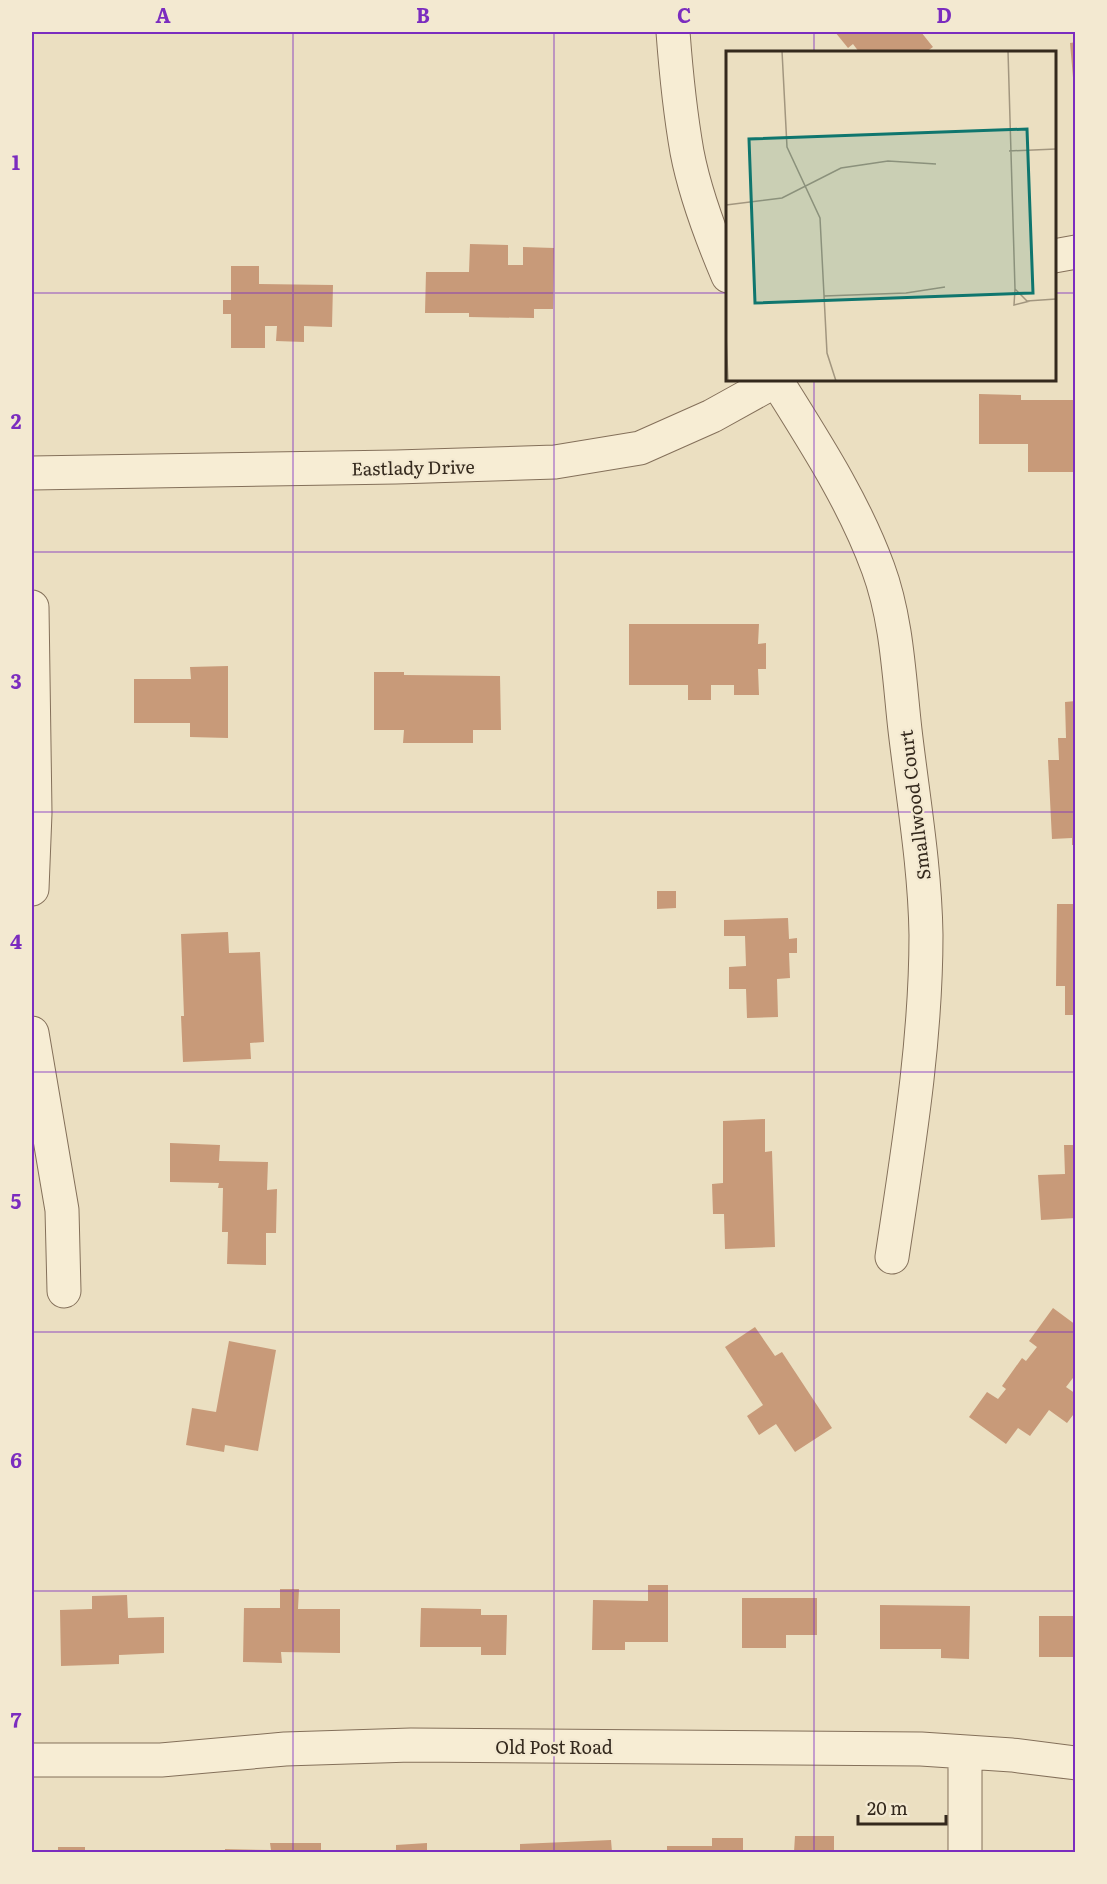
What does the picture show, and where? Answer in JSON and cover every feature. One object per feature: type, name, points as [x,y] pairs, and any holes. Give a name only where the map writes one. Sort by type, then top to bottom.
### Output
[{"type":"street","points":[[673,32],[687,153],[702,207],[726,271]]},
{"type":"street","points":[[1056,256],[1076,252]]},
{"type":"street","name":"Eastlady Drive","points":[[32,473],[555,462],[640,448],[712,416],[775,381]]},
{"type":"street","name":"Smallwood Court","points":[[778,381],[834,472],[860,525],[879,570],[891,617],[896,655],[923,878],[926,933],[925,993],[919,1068],[892,1257]]},
{"type":"street","points":[[32,607],[35,813],[32,889]]},
{"type":"street","points":[[32,1034],[62,1210],[64,1291]]},
{"type":"street","name":"Old Post Road","points":[[32,1760],[161,1760],[225,1753],[343,1746],[857,1748],[1012,1755],[1076,1763]]},
{"type":"street","points":[[965,1752],[965,1852]]},
{"type":"building","points":[[835,32],[921,32],[933,47],[927,51],[858,51],[853,44],[848,48]]},
{"type":"building","points":[[1076,42],[1076,89],[1074,89],[1070,43]]},
{"type":"building","points":[[470,244],[508,245],[508,265],[523,265],[523,247],[554,248],[553,309],[534,309],[534,318],[469,317],[469,313],[425,313],[426,272],[469,272]]},
{"type":"building","points":[[231,266],[259,266],[259,284],[333,285],[332,327],[304,326],[304,342],[276,341],[277,326],[265,326],[265,348],[231,348],[231,314],[223,314],[223,300],[231,300]]},
{"type":"building","points":[[979,394],[1021,395],[1021,400],[1076,400],[1076,472],[1028,472],[1028,444],[979,444]]},
{"type":"building","points":[[629,624],[759,624],[758,644],[766,643],[766,669],[758,669],[759,695],[734,695],[734,685],[711,685],[711,700],[688,700],[688,685],[629,685]]},
{"type":"building","points":[[228,666],[228,738],[190,737],[190,723],[134,723],[134,679],[191,679],[190,667]]},
{"type":"building","points":[[374,672],[404,672],[404,675],[500,676],[501,730],[473,730],[473,743],[403,743],[404,730],[374,730]]},
{"type":"building","points":[[1076,701],[1076,845],[1072,845],[1072,838],[1052,839],[1048,760],[1059,760],[1058,738],[1066,738],[1065,702]]},
{"type":"building","points":[[657,891],[676,891],[676,908],[657,909]]},
{"type":"building","points":[[1057,904],[1076,904],[1076,1015],[1065,1015],[1065,986],[1056,986]]},
{"type":"building","points":[[788,918],[789,939],[797,938],[797,953],[789,953],[790,978],[777,979],[778,1017],[747,1018],[746,989],[729,989],[729,967],[746,966],[745,936],[724,936],[724,920]]},
{"type":"building","points":[[228,932],[229,953],[260,952],[264,1042],[250,1043],[251,1059],[183,1062],[181,934]]},
{"type":"building","points":[[765,1119],[765,1152],[772,1151],[775,1247],[725,1249],[724,1214],[713,1214],[712,1184],[723,1183],[723,1121]]},
{"type":"building","points":[[170,1143],[220,1145],[219,1161],[268,1162],[267,1190],[277,1189],[276,1233],[266,1233],[266,1265],[227,1264],[228,1232],[222,1232],[223,1188],[218,1188],[219,1183],[170,1182]]},
{"type":"building","points":[[1064,1145],[1076,1145],[1076,1218],[1041,1220],[1038,1175],[1065,1174]]},
{"type":"building","points":[[1053,1308],[1076,1325],[1076,1374],[1066,1387],[1076,1394],[1076,1411],[1067,1423],[1049,1410],[1030,1436],[1018,1428],[1006,1444],[969,1417],[987,1392],[998,1399],[1006,1389],[1002,1386],[1022,1358],[1026,1361],[1037,1347],[1029,1341]]},
{"type":"building","points":[[755,1327],[775,1356],[782,1352],[832,1428],[795,1452],[776,1424],[759,1435],[747,1416],[763,1405],[725,1347]]},
{"type":"building","points":[[229,1341],[276,1350],[258,1451],[225,1445],[224,1452],[186,1445],[192,1408],[216,1412]]},
{"type":"building","points":[[648,1585],[668,1585],[668,1642],[625,1642],[625,1650],[592,1650],[593,1600],[648,1601]]},
{"type":"building","points":[[280,1589],[299,1589],[298,1609],[340,1609],[340,1653],[281,1652],[282,1663],[243,1662],[244,1608],[280,1608]]},
{"type":"building","points":[[127,1595],[128,1618],[164,1617],[164,1653],[119,1655],[119,1664],[61,1666],[60,1610],[92,1609],[92,1596]]},
{"type":"building","points":[[742,1598],[817,1598],[817,1635],[786,1635],[786,1648],[742,1648]]},
{"type":"building","points":[[880,1605],[970,1606],[969,1659],[941,1658],[941,1649],[880,1649]]},
{"type":"building","points":[[421,1608],[481,1609],[481,1615],[507,1615],[506,1655],[481,1655],[481,1647],[420,1647]]},
{"type":"building","points":[[1039,1616],[1076,1616],[1076,1657],[1039,1657]]},
{"type":"building","points":[[795,1836],[834,1836],[834,1852],[794,1852]]},
{"type":"building","points":[[712,1838],[743,1838],[743,1852],[667,1852],[667,1846],[712,1846]]},
{"type":"building","points":[[611,1840],[612,1852],[520,1852],[520,1844]]},
{"type":"building","points":[[270,1843],[321,1843],[321,1852],[225,1852],[225,1849],[271,1850]]},
{"type":"building","points":[[427,1843],[427,1852],[396,1852],[396,1845]]},
{"type":"building","points":[[58,1847],[85,1847],[85,1852],[58,1852]]}]
